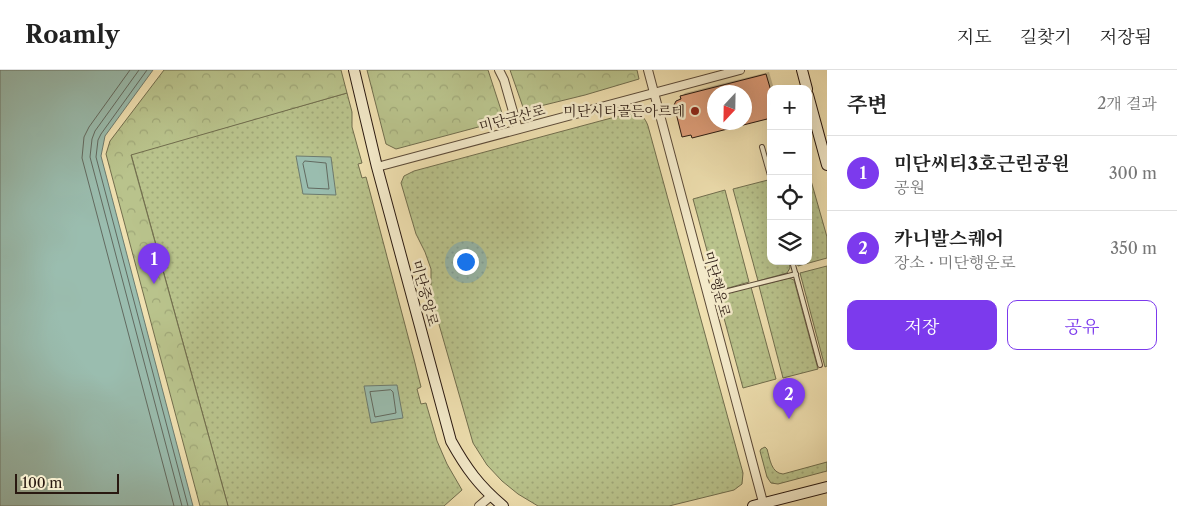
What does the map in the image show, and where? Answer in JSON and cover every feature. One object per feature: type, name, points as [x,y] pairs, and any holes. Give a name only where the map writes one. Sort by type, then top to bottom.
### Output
[{"type":"street","name":"미단중앙로","points":[[354,70],[377,167],[452,442],[466,468],[502,506]]},
{"type":"street","points":[[499,70],[504,80],[518,129]]},
{"type":"street","name":"미단행운로","points":[[648,70],[708,296],[760,505]]},
{"type":"street","name":"미단금산로","points":[[377,167],[740,70]]},
{"type":"street","points":[[802,70],[805,85]]},
{"type":"street","points":[[812,110],[827,165]]},
{"type":"street","points":[[760,505],[827,486]]},
{"type":"street","points":[[479,506],[491,496]]},
{"type":"lane","points":[[762,147],[770,175]]},
{"type":"lane","points":[[793,265],[820,365]]},
{"type":"lane","points":[[708,296],[796,274]]},
{"type":"green space","points":[[164,70],[341,70],[347,93],[131,155],[228,506],[200,506],[106,154],[110,141]]},
{"type":"green space","points":[[367,70],[488,70],[502,113],[497,122],[396,149],[386,144]]},
{"type":"green space","points":[[510,70],[637,70],[639,79],[524,110]]},
{"type":"green space","points":[[347,93],[352,112],[352,127],[362,163],[358,164],[362,178],[366,177],[414,359],[421,387],[417,389],[421,404],[426,403],[437,441],[447,464],[462,490],[444,506],[228,506],[131,154]]},
{"type":"green space","points":[[630,113],[642,116],[648,126],[743,473],[742,484],[734,490],[669,506],[538,506],[518,494],[502,481],[487,465],[473,443],[432,300],[431,269],[416,234],[401,183],[404,176],[414,171]]},
{"type":"green space","points":[[767,180],[767,265],[790,265],[787,273],[758,281],[733,189]]},
{"type":"green space","points":[[812,184],[827,237],[827,258],[812,262]]},
{"type":"green space","points":[[725,190],[749,282],[718,291],[693,199]]},
{"type":"green space","points":[[827,266],[827,366],[825,367],[800,273]]},
{"type":"green space","points":[[789,278],[794,280],[818,369],[783,378],[759,286]]},
{"type":"green space","points":[[751,287],[776,379],[743,388],[718,296]]},
{"type":"green space","points":[[765,447],[773,468],[779,473],[783,474],[827,462],[827,471],[778,484],[771,483],[767,477],[760,451]]},
{"type":"water","points":[[0,70],[153,70],[105,136],[101,156],[193,506],[0,506]]},
{"type":"water","points":[[296,156],[331,157],[336,195],[303,194]]},
{"type":"water","points":[[397,385],[403,418],[371,423],[364,386]]},
{"type":"building","name":"미단시티골든아르테","points":[[766,74],[769,85],[767,85],[767,119],[752,123],[752,85],[723,85]]},
{"type":"building","name":"미단시티골든아르테","points":[[707,89],[707,130],[724,130],[692,138],[691,135],[682,137],[674,105],[676,101],[681,99],[680,96]]},
{"type":"place","name":"미단시티골든아르테","points":[[695,111]]},
{"type":"place","name":"미단씨티3호근린공원","points":[[154,284]]},
{"type":"place","name":"카니발스퀘어","points":[[789,419]]}]
